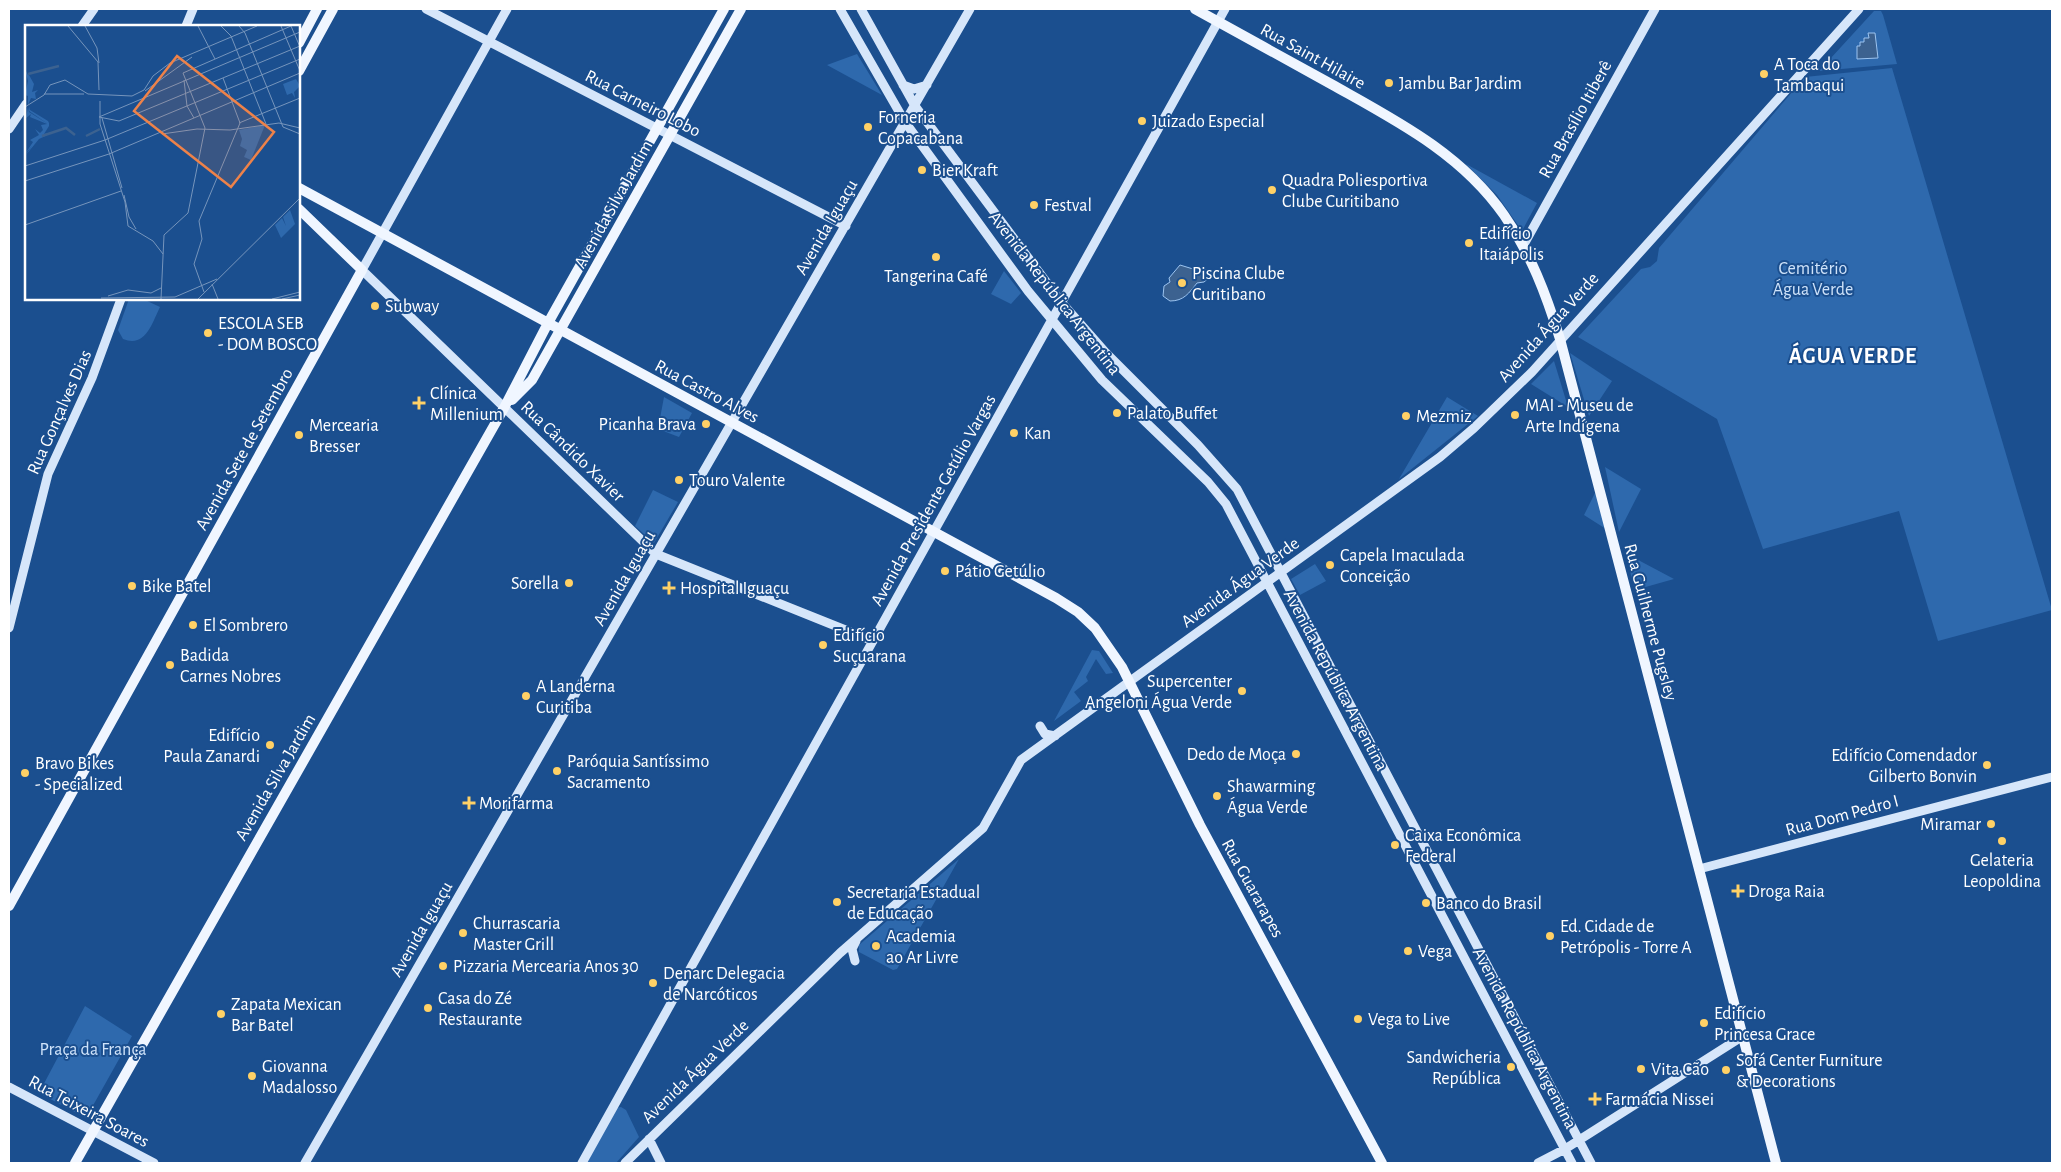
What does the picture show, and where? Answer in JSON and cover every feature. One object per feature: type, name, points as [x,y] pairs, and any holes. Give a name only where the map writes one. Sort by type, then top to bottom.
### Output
[{"type":"main road","points":[[83,25],[94,9]]},
{"type":"main road","points":[[186,25],[193,9]]},
{"type":"main road","points":[[300,41],[317,9]]},
{"type":"main road","points":[[300,69],[333,9]]},
{"type":"main road","name":"Rua Carneiro Lobo","points":[[426,9],[846,226]]},
{"type":"main road","name":"Avenida Sete de Setembro","points":[[9,906],[507,9]]},
{"type":"main road","name":"Avenida Silva Jardim","points":[[75,1163],[504,408],[548,323],[724,9]]},
{"type":"main road","name":"Avenida Silva Jardim","points":[[504,408],[532,380],[741,9]]},
{"type":"main road","name":"Avenida República Argentina","points":[[840,9],[905,122],[1052,320],[1102,380],[1217,492],[1232,515],[1267,584],[1572,1145],[1591,1163]]},
{"type":"main road","name":"Avenida República Argentina","points":[[861,9],[915,106],[1062,303],[1106,353],[1228,477],[1282,573],[1572,1145],[1572,1163]]},
{"type":"main road","name":"Avenida Iguaçu","points":[[305,1163],[970,9]]},
{"type":"main road","name":"Rua Saint Hilaire","points":[[1195,9],[1416,131]]},
{"type":"main road","name":"Avenida Presidente Getúlio Vargas","points":[[582,1163],[1225,9]]},
{"type":"main road","name":"Rua Brasílio Itiberê","points":[[1523,246],[1655,9]]},
{"type":"main road","name":"Avenida Água Verde","points":[[625,1163],[840,953],[983,828],[1021,760],[1267,584],[1458,443],[1508,396],[1859,9]]},
{"type":"main road","points":[[903,85],[914,89],[927,85]]},
{"type":"main road","points":[[9,129],[25,105]]},
{"type":"main road","name":"Rua Guilherme Pugsley","points":[[1416,131],[1476,182],[1503,214],[1523,246],[1541,282],[1560,339],[1776,1163]]},
{"type":"main road","name":"Rua Castro Alves","points":[[300,189],[1068,605],[1095,628]]},
{"type":"main road","name":"Rua Cândido Xavier","points":[[300,210],[656,554],[873,641]]},
{"type":"main road","name":"Rua Gonçalves Dias","points":[[9,628],[44,486],[54,459],[100,358],[121,300]]},
{"type":"main road","name":"Rua Guararapes","points":[[1095,628],[1115,656],[1130,682],[1200,825],[1382,1163]]},
{"type":"main road","points":[[1040,726],[1046,734],[1055,736]]},
{"type":"main road","name":"Rua Dom Pedro I","points":[[1699,869],[2052,777]]},
{"type":"main road","points":[[855,961],[852,949],[857,938]]},
{"type":"main road","points":[[1538,1163],[1572,1145],[1743,1036]]},
{"type":"main road","name":"Rua Teixeira Soares","points":[[9,1087],[154,1163]]},
{"type":"main road","points":[[648,1139],[661,1163]]},
{"type":"green space","points":[[1874,11],[1881,11],[1883,15],[1897,64],[1819,71]]},
{"type":"green space","points":[[857,54],[882,95],[827,65]]},
{"type":"green space","name":"Cemitério Água Verde","points":[[1892,68],[2052,610],[1938,641],[1899,511],[1763,549],[1717,419],[1578,337],[1641,269],[1650,267],[1657,261],[1659,248],[1805,77]]},
{"type":"green space","points":[[1466,164],[1537,203],[1522,231],[1497,195]]},
{"type":"green space","points":[[1004,271],[1021,293],[1011,304],[991,294]]},
{"type":"green space","points":[[129,300],[145,300],[160,307],[151,327],[143,337],[131,341],[123,339],[118,330]]},
{"type":"green space","points":[[1570,353],[1612,381],[1589,416]]},
{"type":"green space","points":[[1554,361],[1568,407],[1531,384]]},
{"type":"green space","points":[[664,397],[692,413],[679,437],[658,429]]},
{"type":"green space","points":[[1447,397],[1478,416],[1399,479]]},
{"type":"green space","points":[[1605,467],[1641,489],[1619,532]]},
{"type":"green space","points":[[653,490],[678,502],[654,543],[635,526]]},
{"type":"green space","points":[[1596,491],[1606,529],[1584,515]]},
{"type":"green space","points":[[1625,553],[1674,579],[1635,590]]},
{"type":"green space","points":[[1315,564],[1326,581],[1300,595],[1291,579]]},
{"type":"green space","points":[[1092,650],[1099,651],[1113,673],[1106,674],[1096,659],[1086,677],[1088,681],[1074,692],[1081,701],[1054,721]]},
{"type":"green space","points":[[959,859],[897,969],[893,970],[859,952],[859,945]]},
{"type":"green space","name":"Praça da França","points":[[85,1006],[132,1036],[86,1118],[39,1093]]},
{"type":"green space","points":[[621,1107],[626,1110],[639,1137],[616,1163],[587,1163],[615,1108]]},
{"type":"shaded area","points":[[1868,33],[1875,33],[1878,58],[1857,59],[1857,46],[1860,46],[1860,42],[1864,42],[1864,38],[1869,38]]},
{"type":"shaded area","name":"Piscina Clube Curitibano","points":[[1180,265],[1193,269],[1206,269],[1210,277],[1204,282],[1197,283],[1183,298],[1170,301],[1163,296],[1164,286],[1170,282],[1169,278]]},
{"type":"place","name":"A Toca do Tambaqui","points":[[1764,74]]},
{"type":"place","name":"Jambu Bar Jardim","points":[[1389,83]]},
{"type":"place","name":"Juizado Especial","points":[[1142,121]]},
{"type":"place","name":"Forneria Copacabana","points":[[868,127]]},
{"type":"place","name":"Bier Kraft","points":[[922,170]]},
{"type":"place","name":"Quadra Poliesportiva Clube Curitibano","points":[[1272,190]]},
{"type":"place","name":"Festval","points":[[1034,205]]},
{"type":"place","name":"Edifício Itaiápolis","points":[[1469,243]]},
{"type":"place","name":"Tangerina Café","points":[[936,257]]},
{"type":"place","name":"Piscina Clube Curitibano","points":[[1182,283]]},
{"type":"place","name":"Subway","points":[[375,306]]},
{"type":"place","name":"ESCOLA SEB - DOM BOSCO","points":[[208,333]]},
{"type":"place","name":"Clínica Millenium","points":[[419,403]]},
{"type":"place","name":"Palato Buffet","points":[[1117,413]]},
{"type":"place","name":"MAI - Museu de Arte Indígena","points":[[1515,415]]},
{"type":"place","name":"Mezmiz","points":[[1406,416]]},
{"type":"place","name":"Picanha Brava","points":[[706,424]]},
{"type":"place","name":"Kan","points":[[1014,433]]},
{"type":"place","name":"Mercearia Bresser","points":[[299,435]]},
{"type":"place","name":"Touro Valente","points":[[679,480]]},
{"type":"place","name":"Capela Imaculada Conceição","points":[[1330,565]]},
{"type":"place","name":"Pátio Getúlio","points":[[945,571]]},
{"type":"place","name":"Sorella","points":[[569,583]]},
{"type":"place","name":"Bike Batel","points":[[132,586]]},
{"type":"place","name":"Hospital Iguaçu","points":[[669,588]]},
{"type":"place","name":"El Sombrero","points":[[193,625]]},
{"type":"place","name":"Edifício Suçuarana","points":[[823,645]]},
{"type":"place","name":"Badida Carnes Nobres","points":[[170,665]]},
{"type":"place","name":"Supercenter Angeloni Água Verde","points":[[1242,691]]},
{"type":"place","name":"A Landerna Curitiba","points":[[526,696]]},
{"type":"place","name":"Edifício Paula Zanardi","points":[[270,745]]},
{"type":"place","name":"Dedo de Moça","points":[[1296,754]]},
{"type":"place","name":"Edifício Comendador Gilberto Bonvin","points":[[1987,765]]},
{"type":"place","name":"Paróquia Santíssimo Sacramento","points":[[557,771]]},
{"type":"place","name":"Bravo Bikes - Specialized","points":[[25,773]]},
{"type":"place","name":"Shawarming Água Verde","points":[[1217,796]]},
{"type":"place","name":"Morifarma","points":[[469,803]]},
{"type":"place","name":"Miramar","points":[[1991,824]]},
{"type":"place","name":"Gelateria Leopoldina","points":[[2002,841]]},
{"type":"place","name":"Caixa Econômica Federal","points":[[1395,845]]},
{"type":"place","name":"Droga Raia","points":[[1738,891]]},
{"type":"place","name":"Secretaria Estadual de Educação","points":[[837,902]]},
{"type":"place","name":"Banco do Brasil","points":[[1426,903]]},
{"type":"place","name":"Churrascaria Master Grill","points":[[463,933]]},
{"type":"place","name":"Ed. Cidade de Petrópolis - Torre A","points":[[1550,936]]},
{"type":"place","name":"Academia ao Ar Livre","points":[[876,946]]},
{"type":"place","name":"Vega","points":[[1408,951]]},
{"type":"place","name":"Pizzaria Mercearia Anos 30","points":[[443,966]]},
{"type":"place","name":"Denarc Delegacia de Narcóticos","points":[[653,983]]},
{"type":"place","name":"Casa do Zé Restaurante","points":[[428,1008]]},
{"type":"place","name":"Zapata Mexican Bar Batel","points":[[221,1014]]},
{"type":"place","name":"Vega to Live","points":[[1358,1019]]},
{"type":"place","name":"Edifício Princesa Grace","points":[[1704,1023]]},
{"type":"place","name":"Sandwicheria República","points":[[1511,1067]]},
{"type":"place","name":"Vita Cão","points":[[1641,1069]]},
{"type":"place","name":"Sofá Center Furniture & Decorations","points":[[1726,1070]]},
{"type":"place","name":"Giovanna Madalosso","points":[[252,1076]]},
{"type":"place","name":"Farmácia Nissei","points":[[1595,1099]]},
{"type":"district","name":"ÁGUA VERDE","points":[[1853,355]]}]
